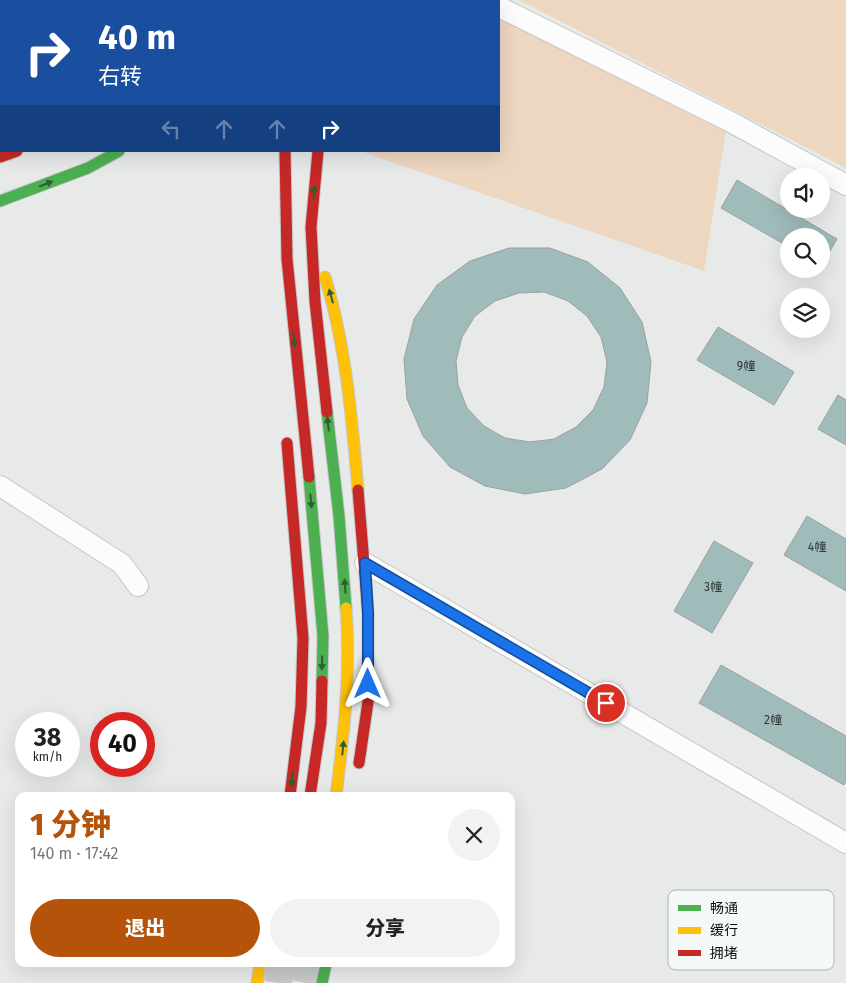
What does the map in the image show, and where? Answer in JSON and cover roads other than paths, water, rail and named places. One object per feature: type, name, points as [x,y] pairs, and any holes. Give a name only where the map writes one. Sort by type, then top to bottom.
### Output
[{"type":"street","points":[[500,7],[729,121],[846,185]]},
{"type":"street","points":[[0,157],[13,152]]},
{"type":"street","points":[[0,201],[88,168],[118,152]]},
{"type":"street","points":[[284,152],[287,259],[323,636],[322,723],[311,792]]},
{"type":"street","points":[[318,152],[311,227],[315,301],[339,516],[349,644],[345,725],[337,792]]},
{"type":"street","points":[[311,227],[335,309],[350,401],[365,563],[368,613],[368,702],[358,773]]},
{"type":"street","points":[[283,325],[287,259]]},
{"type":"street","points":[[286,432],[303,638],[301,707],[290,792]]},
{"type":"street","points":[[0,486],[122,564],[138,586]]},
{"type":"street","points":[[365,563],[846,843]]},
{"type":"street","points":[[256,983],[259,967]]},
{"type":"street","points":[[322,983],[325,967]]},
{"type":"tunnel","points":[[278,983],[281,967]]},
{"type":"tunnel","points":[[305,983],[308,967]]}]
